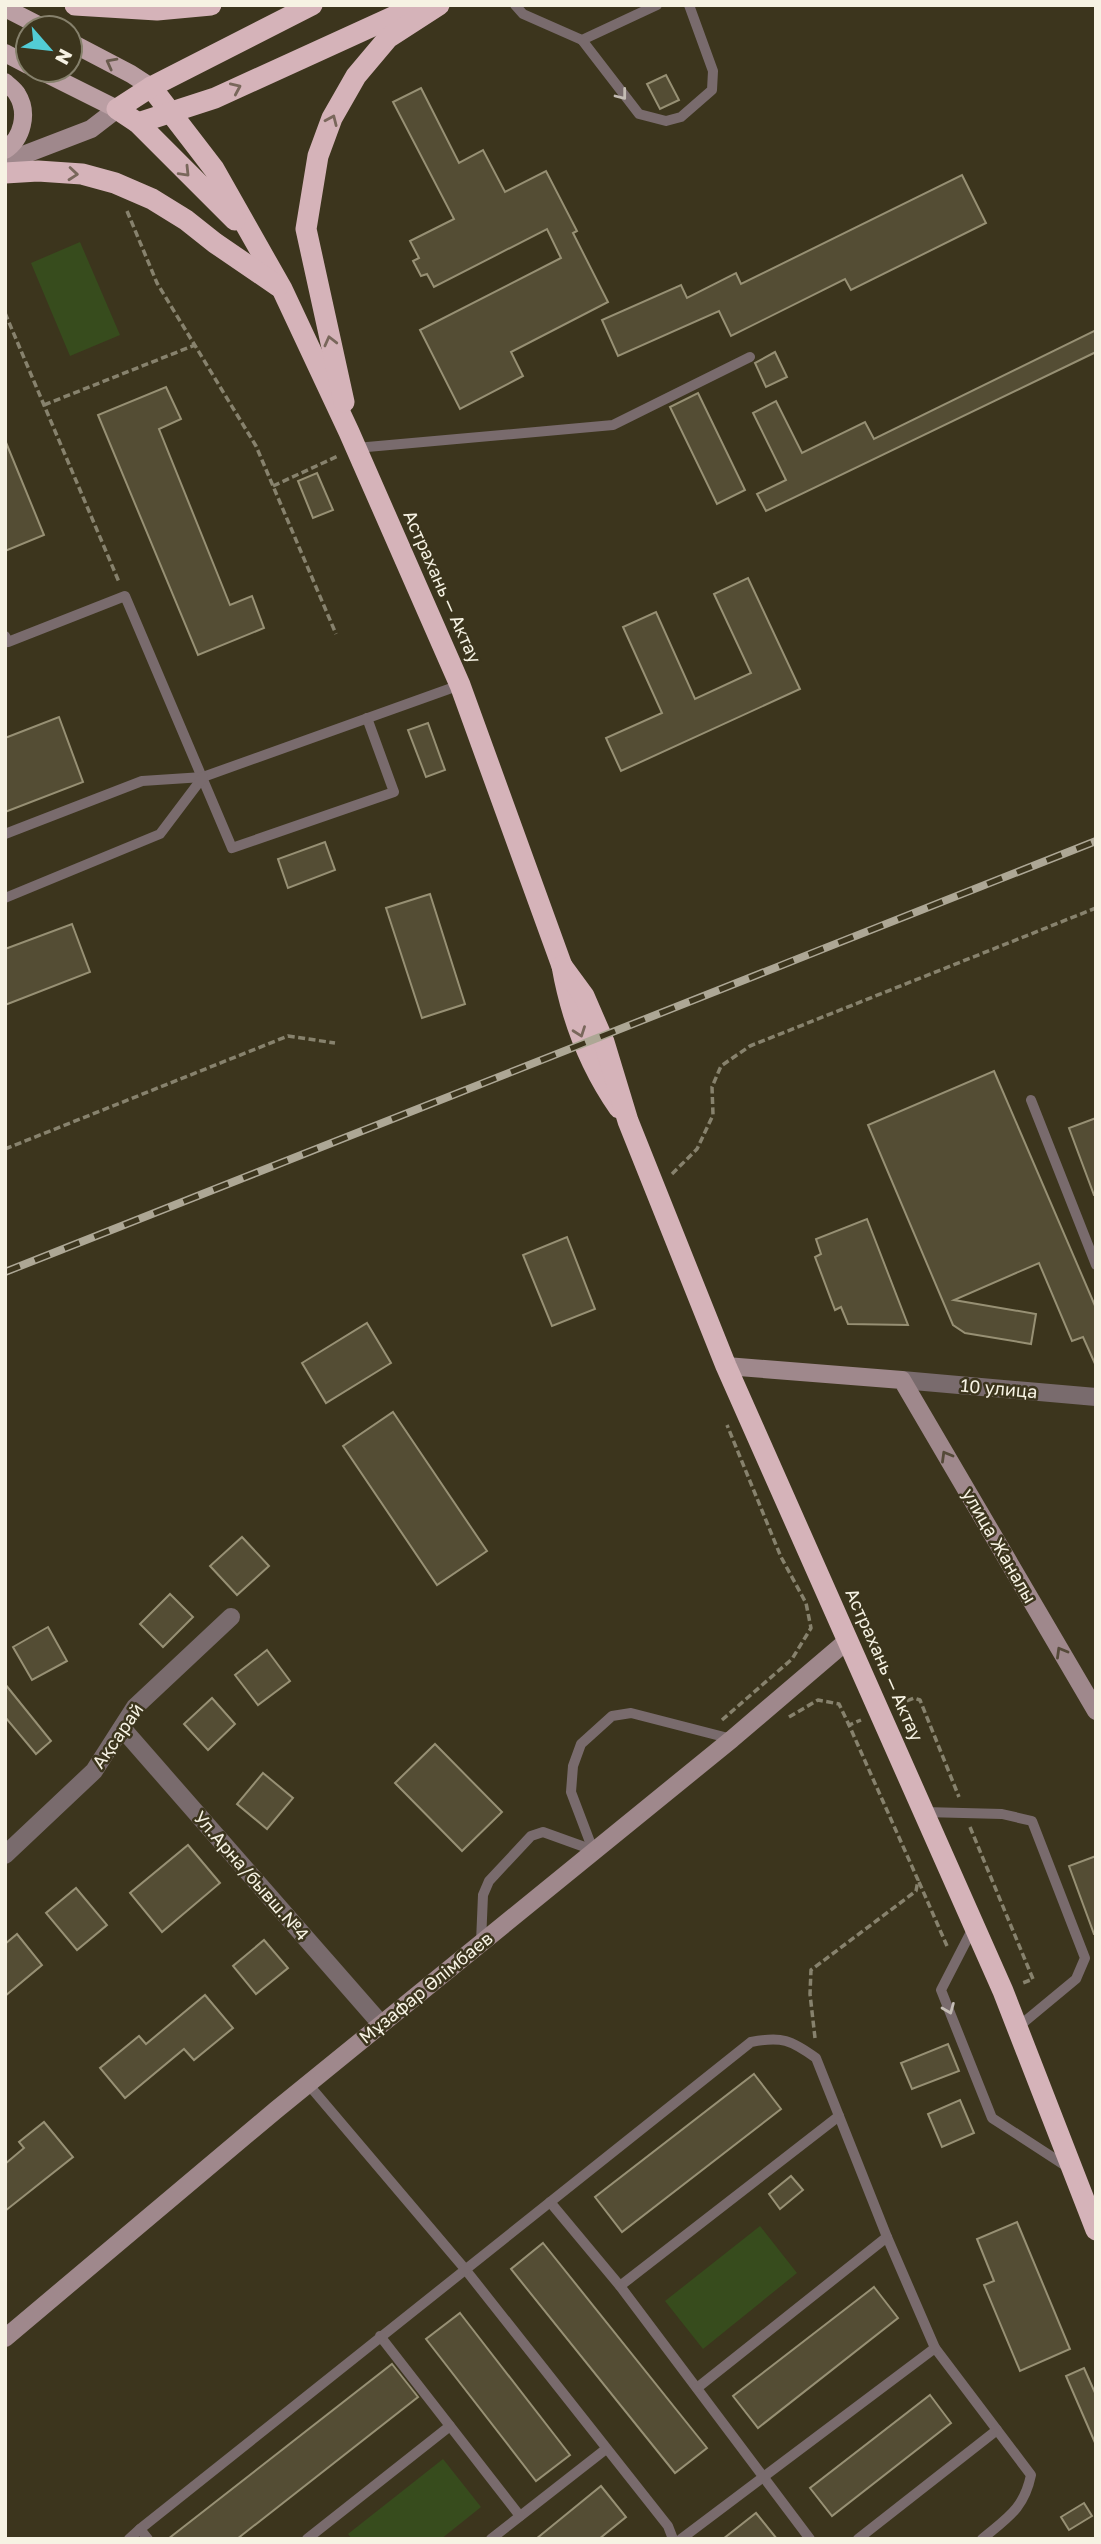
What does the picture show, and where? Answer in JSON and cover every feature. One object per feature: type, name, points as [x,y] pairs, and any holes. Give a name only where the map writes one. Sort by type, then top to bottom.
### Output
[{"type":"highway","points":[[75,5],[157,10],[211,5]]},
{"type":"highway","points":[[117,109],[151,87],[312,5]]},
{"type":"highway","points":[[138,123],[173,114],[215,98],[419,5]]},
{"type":"highway","points":[[352,440],[306,229],[318,156],[332,118],[356,76],[388,38],[439,5]]},
{"type":"highway","name":"Астрахань — Актау","points":[[151,87],[214,169],[253,237],[282,289],[352,440],[460,685],[562,966],[568,1002],[585,1046],[603,1086],[628,1121],[726,1366],[1003,1991],[1096,2230]]},
{"type":"highway","name":"Астрахань — Актау","points":[[117,109],[138,123],[253,237]]},
{"type":"highway","points":[[5,173],[37,171],[82,174],[115,183],[152,199],[186,219],[215,243],[282,289]]},
{"type":"main road","points":[[84,49],[151,87]]},
{"type":"main road","points":[[5,82],[18,95],[23,112],[22,129],[13,145],[5,150]]},
{"type":"main road","points":[[67,84],[117,109]]},
{"type":"street","points":[[5,162],[98,125],[117,109]]},
{"type":"street","points":[[98,125],[138,123]]},
{"type":"street","points":[[726,1366],[902,1380]]},
{"type":"street","name":"10 улица","points":[[902,1380],[1096,1397]]},
{"type":"street","name":"улица Жаналы","points":[[902,1380],[1096,1711]]},
{"type":"street","name":"Ақсарай","points":[[5,1855],[94,1771],[135,1707],[231,1617]]},
{"type":"street","name":"Мұзафар Әлімбаев","points":[[5,2338],[308,2084],[732,1739],[848,1640]]},
{"type":"street","name":"Ул.Арна/бывш.№4","points":[[122,1728],[381,2024]]},
{"type":"lane","points":[[515,5],[523,14],[582,40],[639,114],[666,121],[681,117],[712,90],[713,71],[689,5]]},
{"type":"lane","points":[[582,40],[657,5]]},
{"type":"lane","points":[[352,440],[613,425],[750,357]]},
{"type":"lane","points":[[5,636],[8,642],[125,596],[232,848],[394,792],[367,718]]},
{"type":"lane","points":[[5,834],[142,781],[203,776],[460,685]]},
{"type":"lane","points":[[5,898],[160,834],[203,776]]},
{"type":"lane","points":[[1031,1100],[1096,1265]]},
{"type":"lane","points":[[593,1850],[571,1792],[573,1766],[580,1744],[612,1716],[631,1713],[732,1739]]},
{"type":"lane","points":[[924,1812],[1002,1814],[1032,1821],[1085,1958],[1076,1979],[1017,2028]]},
{"type":"lane","points":[[481,1942],[484,1895],[489,1881],[531,1836],[542,1832],[593,1850]]},
{"type":"lane","points":[[974,1926],[941,1990],[992,2118],[1073,2171]]},
{"type":"lane","points":[[129,2539],[751,2042],[774,2038],[797,2045],[816,2058],[887,2237],[935,2348],[1031,2475],[1027,2493],[1018,2507],[982,2539]]},
{"type":"lane","points":[[308,2084],[465,2269],[668,2526],[673,2539]]},
{"type":"lane","points":[[620,2286],[839,2116]]},
{"type":"lane","points":[[550,2202],[620,2286],[810,2539]]},
{"type":"lane","points":[[697,2388],[887,2237]]},
{"type":"lane","points":[[380,2336],[520,2516]]},
{"type":"lane","points":[[681,2539],[935,2348]]},
{"type":"lane","points":[[307,2539],[450,2426]]},
{"type":"lane","points":[[858,2539],[997,2430]]},
{"type":"lane","points":[[491,2539],[607,2449]]},
{"type":"lane","points":[[140,2529],[148,2539]]},
{"type":"path","points":[[115,183],[157,284],[256,446],[336,634]]},
{"type":"path","points":[[5,313],[125,596]]},
{"type":"path","points":[[44,405],[195,345]]},
{"type":"path","points":[[273,485],[352,440]]},
{"type":"path","points":[[656,1190],[696,1149],[713,1115],[712,1087],[722,1066],[750,1046],[1096,908]]},
{"type":"path","points":[[5,1149],[288,1036],[335,1043]]},
{"type":"path","points":[[707,1733],[792,1659],[811,1628],[806,1603],[780,1557],[723,1415]]},
{"type":"path","points":[[762,1685],[787,1718],[818,1700],[839,1704],[954,1963]]},
{"type":"path","points":[[849,1725],[914,1698],[920,1700],[1033,1979],[1003,1991]]},
{"type":"path","points":[[816,2058],[810,1994],[811,1970],[916,1891],[918,1880]]},
{"type":"green space","points":[[80,242],[120,335],[70,356],[31,263]]},
{"type":"green space","points":[[760,2226],[797,2273],[703,2349],[665,2301]]},
{"type":"green space","points":[[443,2459],[481,2507],[441,2539],[352,2539],[348,2534]]},
{"type":"building","points":[[666,75],[679,100],[660,109],[647,84]]},
{"type":"building","points":[[421,88],[459,163],[483,150],[505,192],[546,171],[577,231],[573,233],[608,302],[511,352],[523,376],[460,409],[420,330],[561,258],[547,229],[434,287],[427,274],[421,276],[413,261],[419,258],[410,241],[454,219],[393,102]]},
{"type":"building","points":[[962,175],[986,223],[851,290],[845,279],[731,336],[719,311],[618,356],[602,320],[681,285],[687,298],[736,273],[741,284]]},
{"type":"building","points":[[1096,330],[1096,352],[766,511],[757,494],[786,480],[753,413],[776,401],[802,453],[865,422],[874,439]]},
{"type":"building","points":[[775,352],[787,377],[766,387],[755,363]]},
{"type":"building","points":[[166,387],[181,419],[159,429],[230,605],[252,596],[264,628],[198,655],[98,415]]},
{"type":"building","points":[[698,393],[745,490],[717,504],[670,407]]},
{"type":"building","points":[[5,440],[44,535],[5,551]]},
{"type":"building","points":[[317,473],[333,510],[313,518],[298,481]]},
{"type":"building","points":[[748,578],[800,689],[621,771],[606,738],[662,713],[623,627],[656,612],[695,699],[751,673],[714,594]]},
{"type":"building","points":[[59,717],[83,782],[5,812],[5,738]]},
{"type":"building","points":[[428,723],[445,770],[426,777],[408,730]]},
{"type":"building","points":[[325,842],[335,870],[288,888],[278,859]]},
{"type":"building","points":[[430,894],[465,1004],[422,1018],[386,908]]},
{"type":"building","points":[[72,924],[90,972],[5,1005],[5,949]]},
{"type":"building","points":[[994,1071],[1096,1308],[1096,1366],[1083,1337],[1072,1341],[1039,1263],[954,1300],[1036,1314],[1031,1344],[965,1333],[953,1325],[868,1125]]},
{"type":"building","points":[[1096,1118],[1096,1195],[1094,1195],[1069,1128]]},
{"type":"building","points":[[867,1219],[908,1325],[848,1324],[841,1307],[835,1310],[815,1257],[821,1254],[816,1239]]},
{"type":"building","points":[[567,1237],[595,1309],[552,1326],[523,1255]]},
{"type":"building","points":[[367,1323],[391,1363],[326,1403],[302,1363]]},
{"type":"building","points":[[393,1412],[487,1551],[437,1585],[343,1446]]},
{"type":"building","points":[[242,1537],[269,1566],[237,1595],[210,1566]]},
{"type":"building","points":[[170,1594],[193,1617],[163,1647],[140,1624]]},
{"type":"building","points":[[48,1627],[67,1661],[32,1680],[13,1647]]},
{"type":"building","points":[[267,1650],[290,1681],[258,1705],[235,1675]]},
{"type":"building","points":[[5,1684],[51,1741],[36,1754],[5,1717]]},
{"type":"building","points":[[212,1698],[235,1724],[208,1750],[184,1724]]},
{"type":"building","points":[[435,1744],[502,1812],[462,1851],[395,1783]]},
{"type":"building","points":[[263,1773],[293,1798],[267,1829],[237,1804]]},
{"type":"building","points":[[188,1845],[220,1883],[162,1932],[130,1893]]},
{"type":"building","points":[[1096,1856],[1096,1934],[1094,1934],[1069,1866]]},
{"type":"building","points":[[76,1888],[107,1925],[77,1950],[46,1913]]},
{"type":"building","points":[[17,1934],[42,1965],[5,1996],[5,1944]]},
{"type":"building","points":[[264,1940],[288,1968],[256,1994],[233,1966]]},
{"type":"building","points":[[205,1995],[233,2028],[194,2060],[184,2049],[125,2098],[100,2068],[139,2036],[146,2044]]},
{"type":"building","points":[[948,2044],[959,2071],[912,2089],[901,2063]]},
{"type":"building","points":[[754,2074],[781,2109],[622,2232],[595,2197]]},
{"type":"building","points":[[960,2100],[974,2133],[942,2147],[928,2114]]},
{"type":"building","points":[[44,2122],[73,2157],[5,2211],[5,2164],[24,2148],[19,2142]]},
{"type":"building","points":[[791,2176],[803,2190],[780,2209],[769,2194]]},
{"type":"building","points":[[1017,2222],[1070,2349],[1020,2371],[984,2285],[994,2281],[977,2239]]},
{"type":"building","points":[[543,2243],[707,2448],[675,2473],[511,2269]]},
{"type":"building","points":[[874,2287],[898,2318],[758,2428],[733,2396]]},
{"type":"building","points":[[460,2313],[570,2455],[536,2481],[426,2339]]},
{"type":"building","points":[[392,2364],[418,2397],[237,2539],[168,2539]]},
{"type":"building","points":[[1084,2368],[1096,2395],[1096,2445],[1066,2376]]},
{"type":"building","points":[[930,2395],[951,2423],[832,2516],[810,2488]]},
{"type":"building","points":[[601,2486],[626,2517],[599,2539],[536,2539]]},
{"type":"building","points":[[1084,2503],[1092,2516],[1069,2530],[1061,2517]]},
{"type":"building","points":[[756,2513],[777,2539],[723,2539]]},
{"type":"railway","points":[[5,1272],[1096,841]]}]
